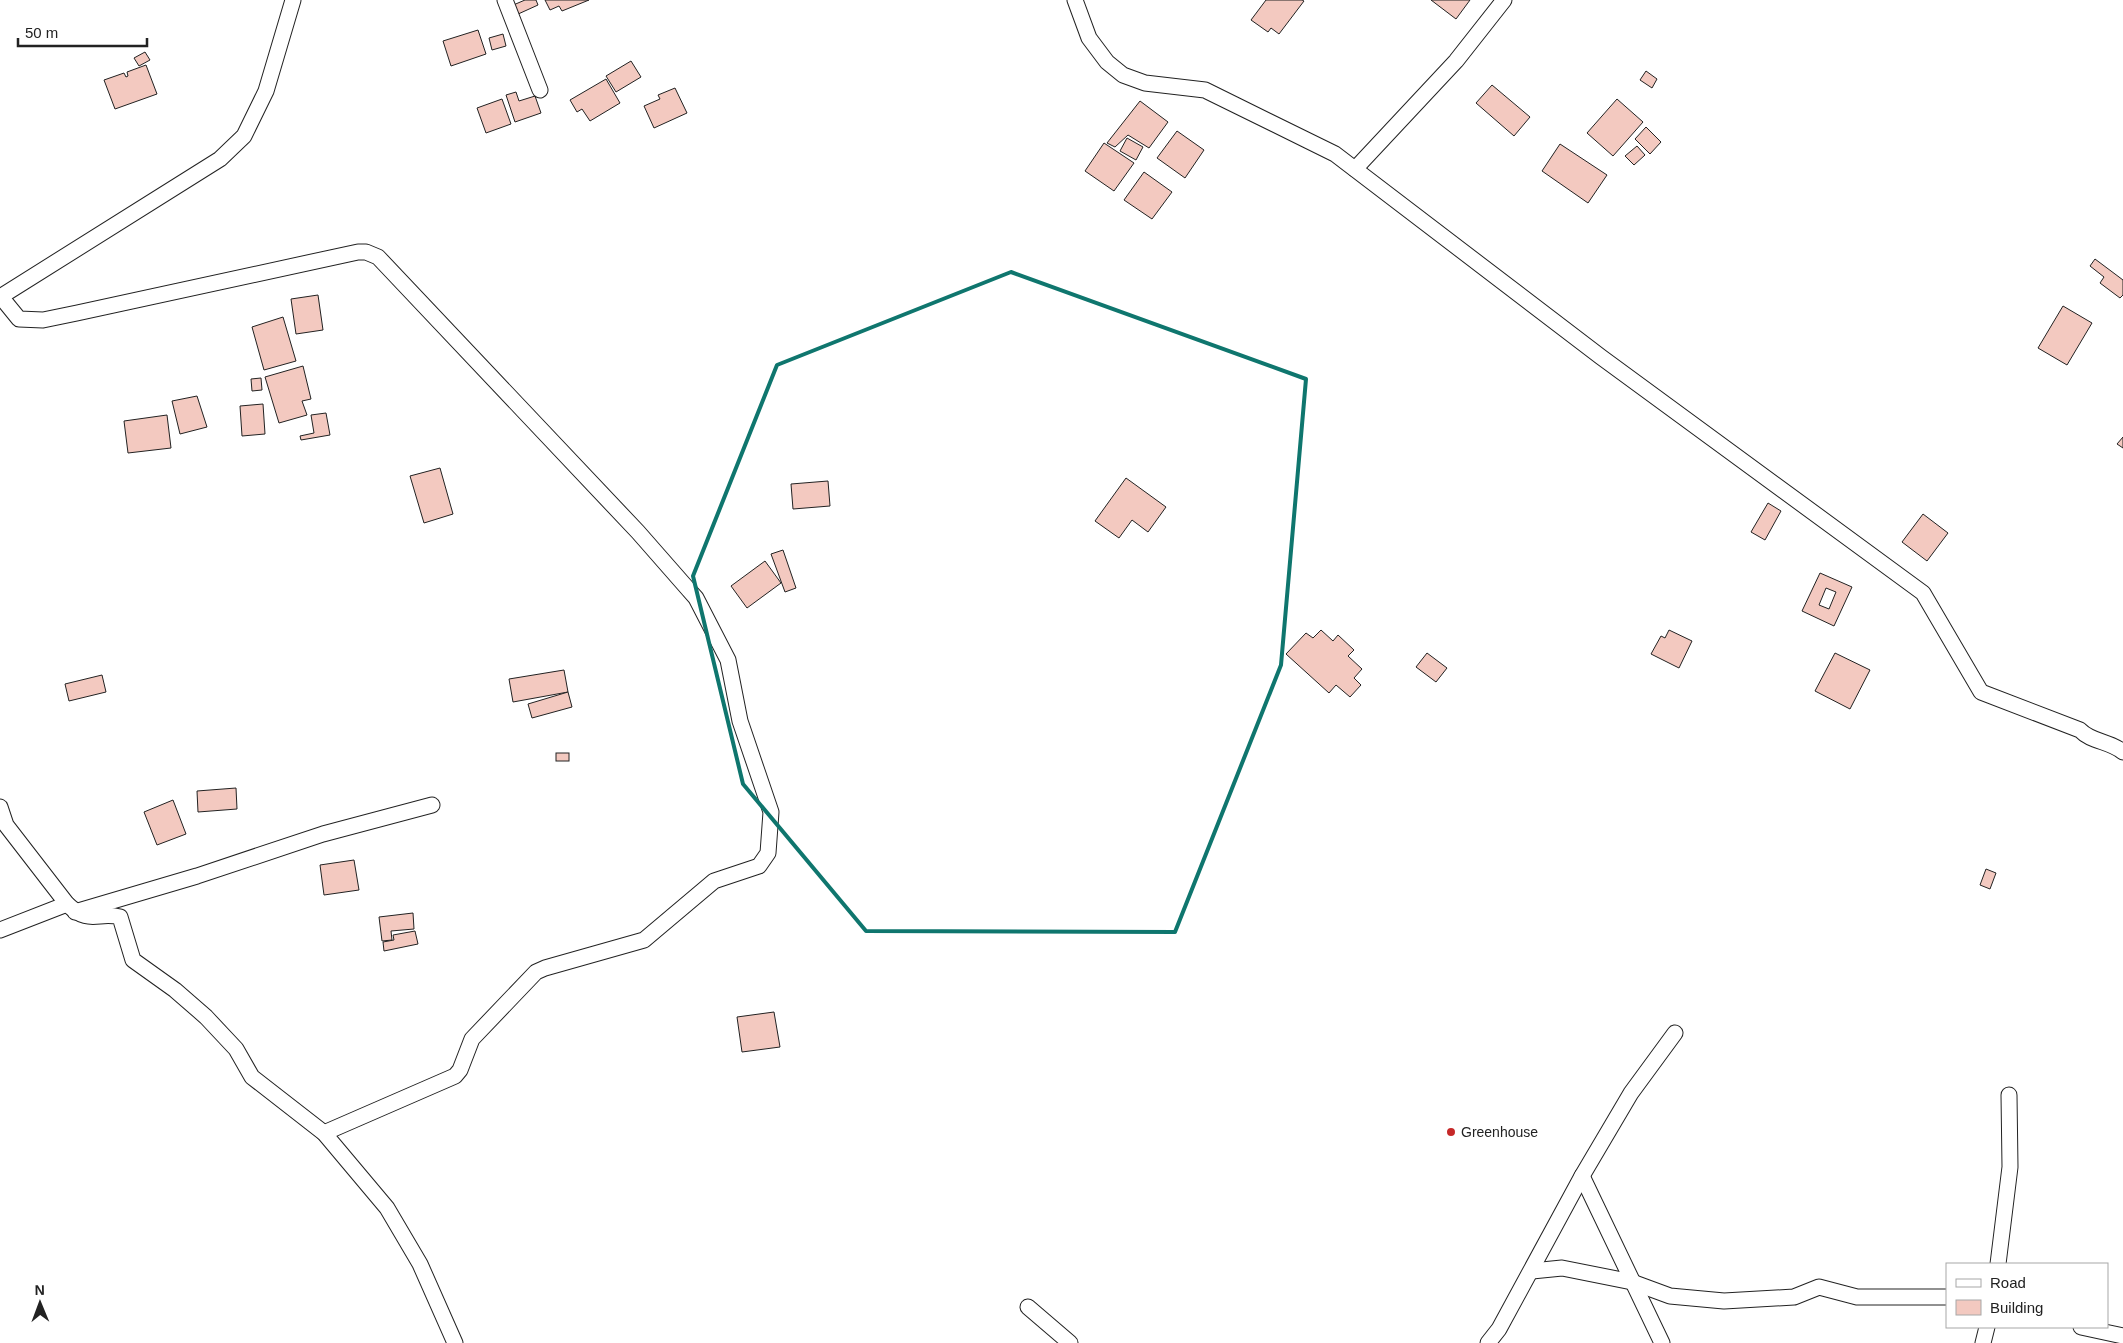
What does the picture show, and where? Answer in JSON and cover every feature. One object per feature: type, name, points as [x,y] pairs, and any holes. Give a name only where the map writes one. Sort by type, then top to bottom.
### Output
[{"type":"street","points":[[293,0],[266,91],[244,136],[220,160],[0,297],[19,319],[43,320],[157,298],[358,252],[366,252],[378,256],[638,532],[696,598],[728,660],[740,721],[771,812],[770,843],[764,860],[759,866],[714,881],[644,940],[536,972],[472,1039],[460,1070],[455,1076],[324,1133]]},
{"type":"street","points":[[504,0],[540,90]]},
{"type":"street","points":[[1075,0],[1089,38],[1107,62],[1123,74],[1145,84],[1205,90],[1335,154],[1609,362],[1923,593],[1981,692],[2080,730],[2085,736],[2115,745],[2123,752]]},
{"type":"street","points":[[1355,169],[1456,61],[1504,0]]},
{"type":"street","points":[[0,930],[70,908],[197,876],[323,834],[432,805]]},
{"type":"street","points":[[0,807],[6,825],[70,908],[93,918],[113,915],[120,917],[134,960],[189,1000],[236,1049],[252,1077],[324,1133],[388,1208],[420,1264],[455,1343]]},
{"type":"street","points":[[1488,1343],[1499,1329],[1532,1272],[1582,1176],[1631,1093],[1675,1033]]},
{"type":"street","points":[[1998,1263],[2010,1167],[2009,1095]]},
{"type":"street","points":[[1582,1176],[1662,1343]]},
{"type":"street","points":[[1532,1272],[1562,1268],[1632,1282],[1670,1296],[1724,1301],[1794,1297],[1819,1287],[1857,1297],[1946,1297]]},
{"type":"street","points":[[1028,1307],[1070,1343]]},
{"type":"street","points":[[1983,1343],[1987,1328]]},
{"type":"street","points":[[2086,1328],[2123,1336]]},
{"type":"highlighted area","points":[[1011,272],[1306,379],[1281,665],[1175,932],[866,931],[743,784],[693,576],[777,365]]},
{"type":"building","points":[[525,0],[536,0],[538,5],[516,15],[511,6]]},
{"type":"building","points":[[545,0],[589,0],[562,11],[559,6],[550,10]]},
{"type":"building","points":[[1266,0],[1304,1],[1279,34],[1271,28],[1268,32],[1251,20]]},
{"type":"building","points":[[1431,0],[1470,0],[1456,19]]},
{"type":"building","points":[[478,30],[486,54],[451,66],[443,41]]},
{"type":"building","points":[[503,34],[506,46],[492,50],[489,38]]},
{"type":"building","points":[[145,52],[150,60],[139,66],[134,58]]},
{"type":"building","points":[[631,61],[641,77],[616,92],[606,76]]},
{"type":"building","points":[[146,65],[157,94],[115,109],[104,80],[124,73],[126,77],[128,76],[127,72]]},
{"type":"building","points":[[1646,71],[1657,79],[1652,88],[1640,80]]},
{"type":"building","points":[[606,79],[620,103],[590,121],[582,109],[577,112],[570,100]]},
{"type":"building","points":[[1492,85],[1530,117],[1514,136],[1476,103]]},
{"type":"building","points":[[675,88],[687,113],[654,128],[644,106],[660,99],[658,95]]},
{"type":"building","points":[[516,92],[519,101],[535,96],[541,113],[515,122],[506,95]]},
{"type":"building","points":[[502,99],[511,124],[486,133],[477,108]]},
{"type":"building","points":[[1617,99],[1643,122],[1613,156],[1587,133]]},
{"type":"building","points":[[1140,101],[1168,122],[1149,148],[1128,135],[1115,147],[1107,143]]},
{"type":"building","points":[[1646,127],[1661,142],[1650,154],[1635,139]]},
{"type":"building","points":[[1177,131],[1204,150],[1185,178],[1157,158]]},
{"type":"building","points":[[1127,138],[1143,147],[1136,160],[1120,151]]},
{"type":"building","points":[[1104,143],[1134,163],[1114,191],[1085,171]]},
{"type":"building","points":[[1560,144],[1607,175],[1588,203],[1542,171]]},
{"type":"building","points":[[1637,146],[1645,155],[1634,165],[1625,156]]},
{"type":"building","points":[[1144,172],[1172,192],[1152,219],[1124,200]]},
{"type":"building","points":[[2095,259],[2123,280],[2123,295],[2120,298],[2100,283],[2104,277],[2090,266]]},
{"type":"building","points":[[318,295],[323,330],[296,334],[291,299]]},
{"type":"building","points":[[2063,306],[2092,323],[2067,365],[2038,348]]},
{"type":"building","points":[[283,317],[296,361],[264,370],[252,327]]},
{"type":"building","points":[[303,366],[311,399],[302,401],[307,415],[279,423],[265,377]]},
{"type":"building","points":[[261,378],[262,390],[252,391],[251,379]]},
{"type":"building","points":[[197,396],[207,427],[180,434],[172,401]]},
{"type":"building","points":[[263,404],[265,434],[242,436],[240,406]]},
{"type":"building","points":[[326,413],[330,435],[301,440],[300,436],[314,433],[311,415]]},
{"type":"building","points":[[167,415],[171,448],[128,453],[124,421]]},
{"type":"building","points":[[2123,437],[2123,448],[2117,444]]},
{"type":"building","points":[[440,468],[453,514],[424,523],[410,476]]},
{"type":"building","points":[[1126,478],[1166,507],[1148,532],[1132,520],[1119,538],[1095,521]]},
{"type":"building","points":[[828,481],[830,506],[793,509],[791,484]]},
{"type":"building","points":[[1768,503],[1781,511],[1765,540],[1751,532]]},
{"type":"building","points":[[1923,514],[1948,533],[1927,561],[1902,542]]},
{"type":"building","points":[[783,550],[796,588],[785,592],[771,554]]},
{"type":"building","points":[[765,561],[781,583],[747,608],[731,586]]},
{"type":"building","points":[[1820,573],[1852,587],[1834,626],[1802,611]],"holes":[[[1826,588],[1836,592],[1829,609],[1819,605]]]},
{"type":"building","points":[[1321,630],[1333,641],[1338,635],[1354,650],[1348,656],[1362,669],[1354,678],[1361,685],[1350,697],[1336,685],[1329,693],[1286,654],[1306,633],[1313,638]]},
{"type":"building","points":[[1669,630],[1692,641],[1679,668],[1651,654],[1661,636],[1665,638]]},
{"type":"building","points":[[1427,653],[1447,668],[1436,682],[1416,667]]},
{"type":"building","points":[[1835,653],[1870,670],[1850,709],[1815,691]]},
{"type":"building","points":[[564,670],[568,692],[513,702],[509,679]]},
{"type":"building","points":[[102,675],[106,692],[69,701],[65,684]]},
{"type":"building","points":[[568,692],[572,707],[532,718],[528,704]]},
{"type":"building","points":[[556,753],[569,753],[569,761],[556,761]]},
{"type":"building","points":[[236,788],[237,809],[198,812],[197,791]]},
{"type":"building","points":[[173,800],[186,834],[157,845],[144,812]]},
{"type":"building","points":[[354,860],[359,890],[324,895],[320,865]]},
{"type":"building","points":[[1986,869],[1996,873],[1990,889],[1980,885]]},
{"type":"building","points":[[413,913],[414,929],[391,931],[392,940],[382,941],[379,917]]},
{"type":"building","points":[[415,931],[418,944],[384,951],[383,942],[394,940],[393,935]]},
{"type":"building","points":[[774,1012],[780,1047],[742,1052],[737,1017]]},
{"type":"place","name":"Greenhouse","points":[[1451,1132]]}]
